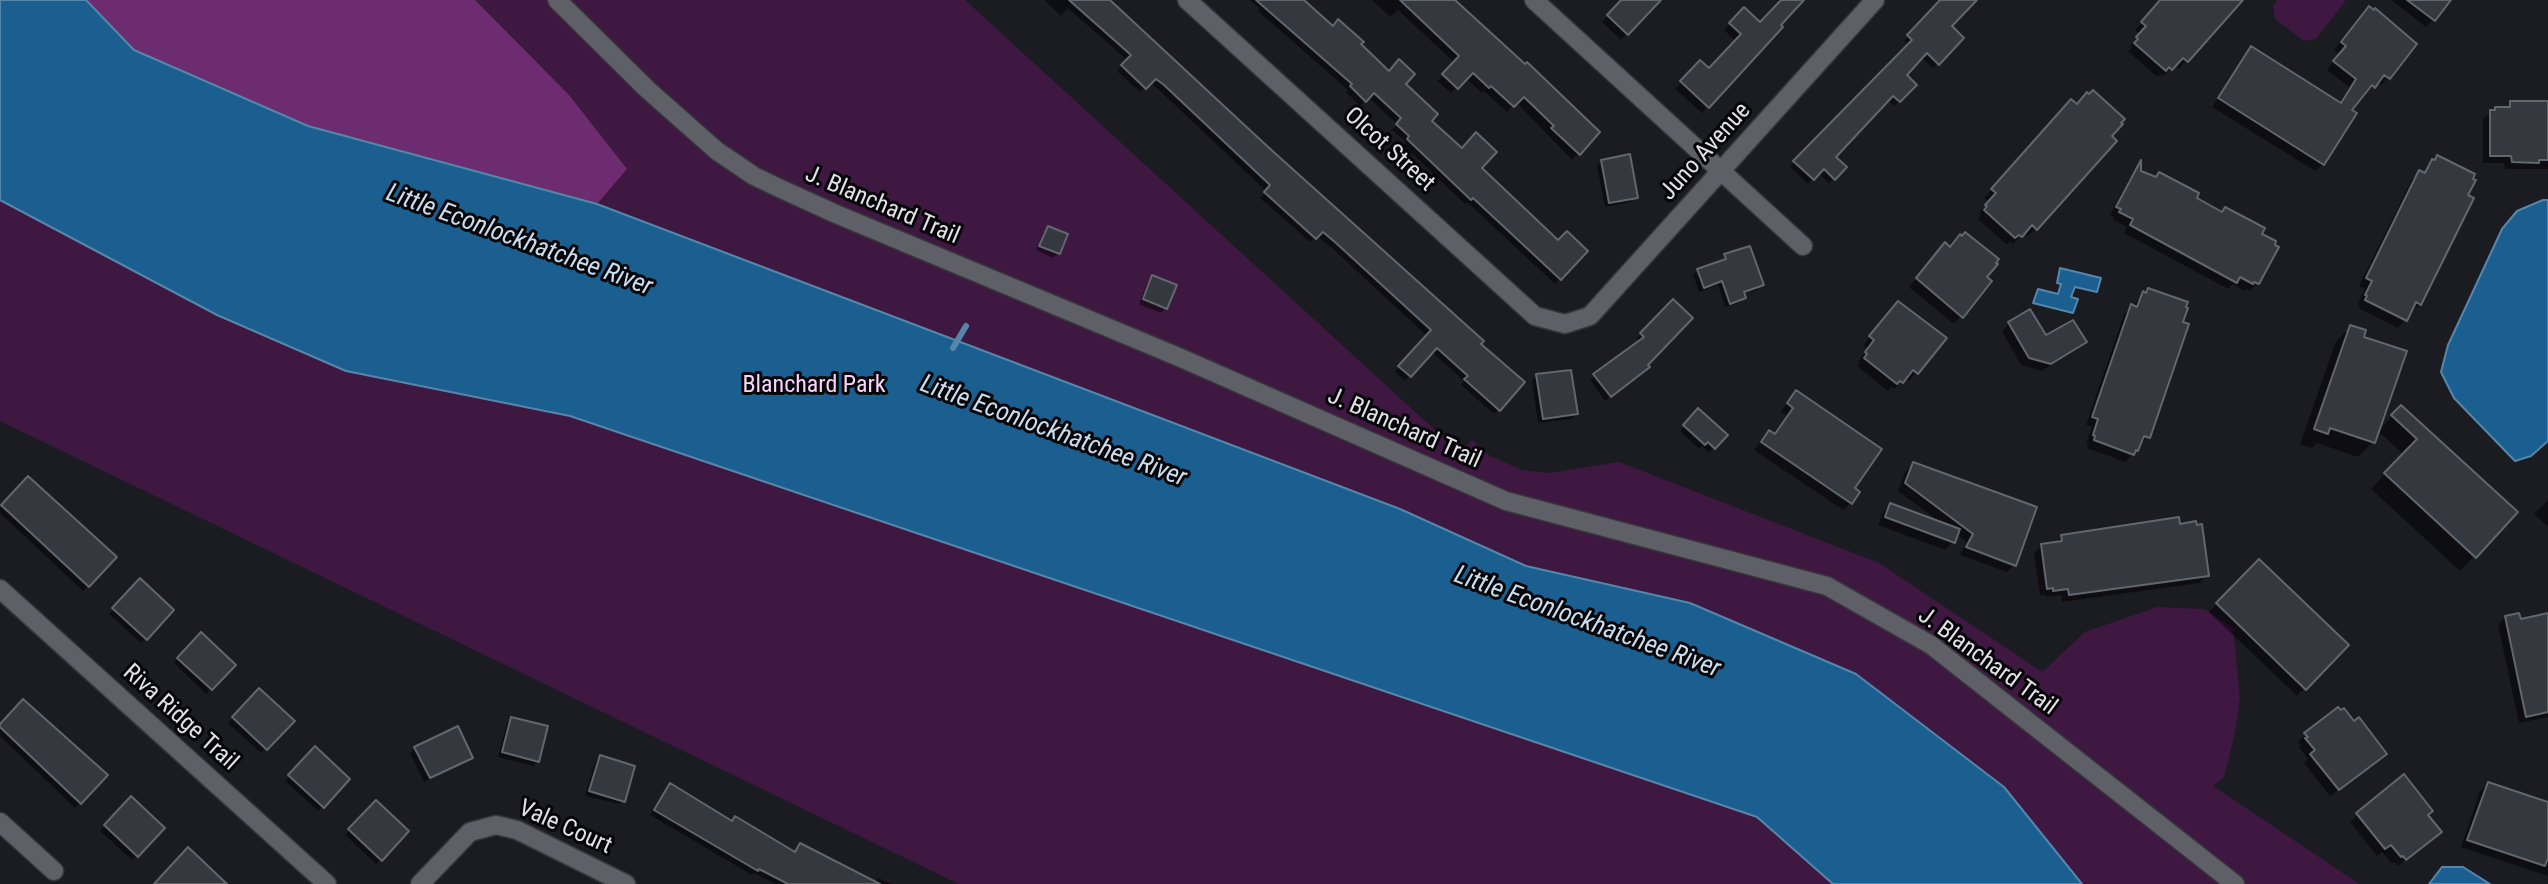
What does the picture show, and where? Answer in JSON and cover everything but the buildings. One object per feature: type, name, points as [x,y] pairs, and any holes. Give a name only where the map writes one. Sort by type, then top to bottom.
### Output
[{"type":"street","name":"J. Blanchard Trail","points":[[556,0],[648,90],[718,151],[754,176],[788,192],[1193,363],[1506,501],[1827,586],[1931,645],[2235,884]]},
{"type":"street","name":"Olcot Street","points":[[1187,0],[1535,316],[1565,324]]},
{"type":"street","name":"Juno Avenue","points":[[1565,324],[1590,316],[1875,0]]},
{"type":"street","points":[[1546,4],[1802,246]]},
{"type":"street","name":"Riva Ridge Trail","points":[[0,589],[327,884]]},
{"type":"street","points":[[0,822],[54,871]]},
{"type":"street","name":"Vale Court","points":[[419,884],[470,832],[496,825],[517,830],[626,884]]},
{"type":"green space","name":"Blanchard Park","points":[[0,0],[965,0],[1460,453],[1472,440],[1490,456],[1522,470],[1549,473],[1619,462],[1879,563],[2042,672],[2085,632],[2157,607],[2204,609],[2233,628],[2240,699],[2224,777],[2213,786],[2359,884],[959,884],[0,421]]},
{"type":"green space","points":[[2277,0],[2346,0],[2316,39],[2304,41],[2275,19],[2273,6]]},
{"type":"shaded area","points":[[86,0],[475,0],[569,95],[627,169],[597,204],[308,126],[134,50]]},
{"type":"water","name":"Little Econlockhatchee River","points":[[0,0],[86,0],[134,50],[308,126],[597,204],[1400,509],[1526,566],[1690,603],[1856,674],[2004,787],[2082,884],[1833,884],[1757,817],[570,416],[346,371],[217,315],[0,200]]},
{"type":"water","points":[[2548,200],[2548,441],[2531,456],[2515,461],[2454,398],[2441,372],[2448,345],[2502,229],[2517,211]]},
{"type":"water","points":[[2060,268],[2101,278],[2097,292],[2075,287],[2071,297],[2078,299],[2073,313],[2033,303],[2038,289],[2058,294],[2061,284],[2057,283]]},
{"type":"water","points":[[2442,867],[2463,867],[2490,884],[2429,884]]},
{"type":"waterway","points":[[953,348],[966,326]]}]
